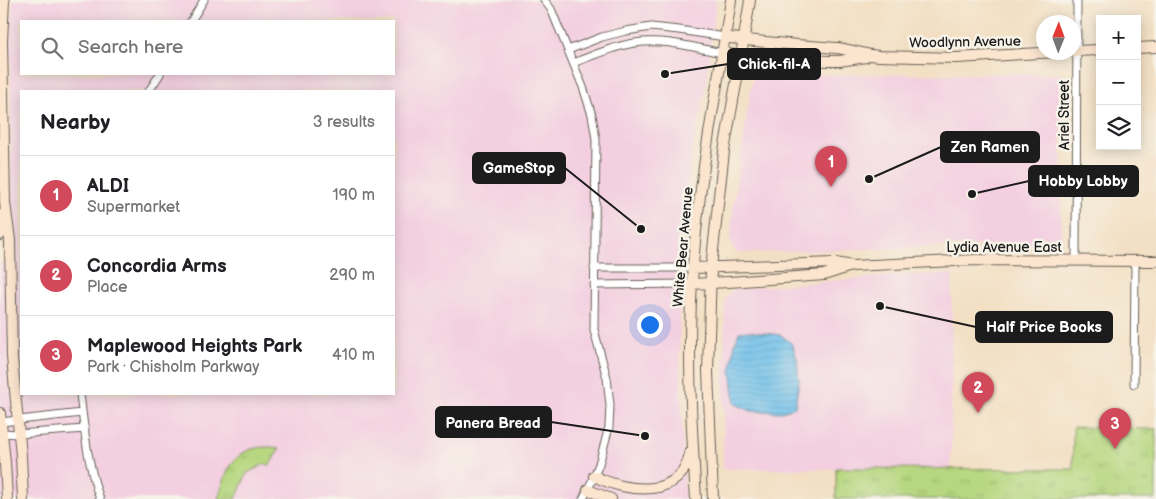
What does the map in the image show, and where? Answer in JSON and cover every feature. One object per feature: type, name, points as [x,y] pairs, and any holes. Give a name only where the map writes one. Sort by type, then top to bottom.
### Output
[{"type":"street","points":[[4,0],[2,41],[5,203],[10,240],[12,356],[23,499]]},
{"type":"street","points":[[192,20],[204,0]]},
{"type":"street","points":[[544,0],[551,9],[583,87],[592,115],[596,139],[594,330],[607,378],[610,405],[607,434],[599,464],[585,494],[611,499]]},
{"type":"street","name":"White Bear Avenue","points":[[696,499],[689,367],[692,268],[705,153],[731,0]]},
{"type":"street","points":[[712,499],[708,371],[711,268],[724,152],[750,0]]},
{"type":"street","name":"Ariel Street","points":[[1076,15],[1077,0]]},
{"type":"street","points":[[568,50],[602,37],[651,27],[725,37]]},
{"type":"street","name":"Woodlynn Avenue","points":[[725,37],[840,48],[872,56]]},
{"type":"street","points":[[573,63],[612,48],[637,42],[661,42],[723,53]]},
{"type":"street","points":[[1141,48],[1156,47]]},
{"type":"street","points":[[1081,51],[1096,50]]},
{"type":"street","name":"Woodlynn Avenue","points":[[723,53],[741,56],[839,61],[872,56],[967,57],[1036,53]]},
{"type":"street","name":"Ariel Street","points":[[1075,60],[1076,261]]},
{"type":"street","points":[[150,90],[159,75]]},
{"type":"street","points":[[0,235],[5,203]]},
{"type":"street","name":"Lydia Avenue East","points":[[692,284],[824,274],[852,266],[967,260],[1156,261]]},
{"type":"street","points":[[1134,384],[1135,261]]},
{"type":"street","name":"Lydia Avenue East","points":[[692,268],[835,263],[852,266]]},
{"type":"street","points":[[594,268],[692,268]]},
{"type":"street","points":[[594,285],[692,284]]},
{"type":"street","points":[[80,395],[91,466],[100,499]]},
{"type":"street","points":[[7,499],[0,418],[17,421],[82,413]]},
{"type":"street","points":[[2,433],[18,434],[85,429]]},
{"type":"street","points":[[594,476],[625,488],[658,489],[669,485],[677,480],[688,464],[692,437]]},
{"type":"shaded area","points":[[13,0],[716,0],[706,87],[691,155],[679,252],[680,356],[685,499],[0,499],[0,263],[12,263],[10,26]]},
{"type":"shaded area","points":[[1062,74],[1061,243],[742,253],[736,252],[730,241],[734,201],[753,75]]},
{"type":"shaded area","points":[[952,274],[951,469],[723,469],[725,303],[726,297],[730,293],[735,289],[904,275]]},
{"type":"green space","points":[[1073,427],[1156,429],[1156,499],[836,499],[836,468],[1073,469]]},
{"type":"green space","points":[[272,447],[279,449],[270,465],[265,464],[247,473],[236,499],[218,499],[229,469],[238,457],[252,449]]},
{"type":"water","points":[[748,331],[781,335],[792,344],[797,358],[799,381],[795,407],[782,412],[751,411],[735,404],[731,368],[735,343],[739,332]]},
{"type":"place","name":"Chick-fil-A","points":[[665,74]]},
{"type":"place","name":"Zen Ramen","points":[[869,179]]},
{"type":"place","name":"ALDI","points":[[831,187]]},
{"type":"place","name":"Hobby Lobby","points":[[972,194]]},
{"type":"place","name":"GameStop","points":[[641,229]]},
{"type":"place","name":"Half Price Books","points":[[880,306]]},
{"type":"place","name":"Concordia Arms","points":[[978,413]]},
{"type":"place","name":"Panera Bread","points":[[645,436]]},
{"type":"place","name":"Maplewood Heights Park","points":[[1115,449]]}]
